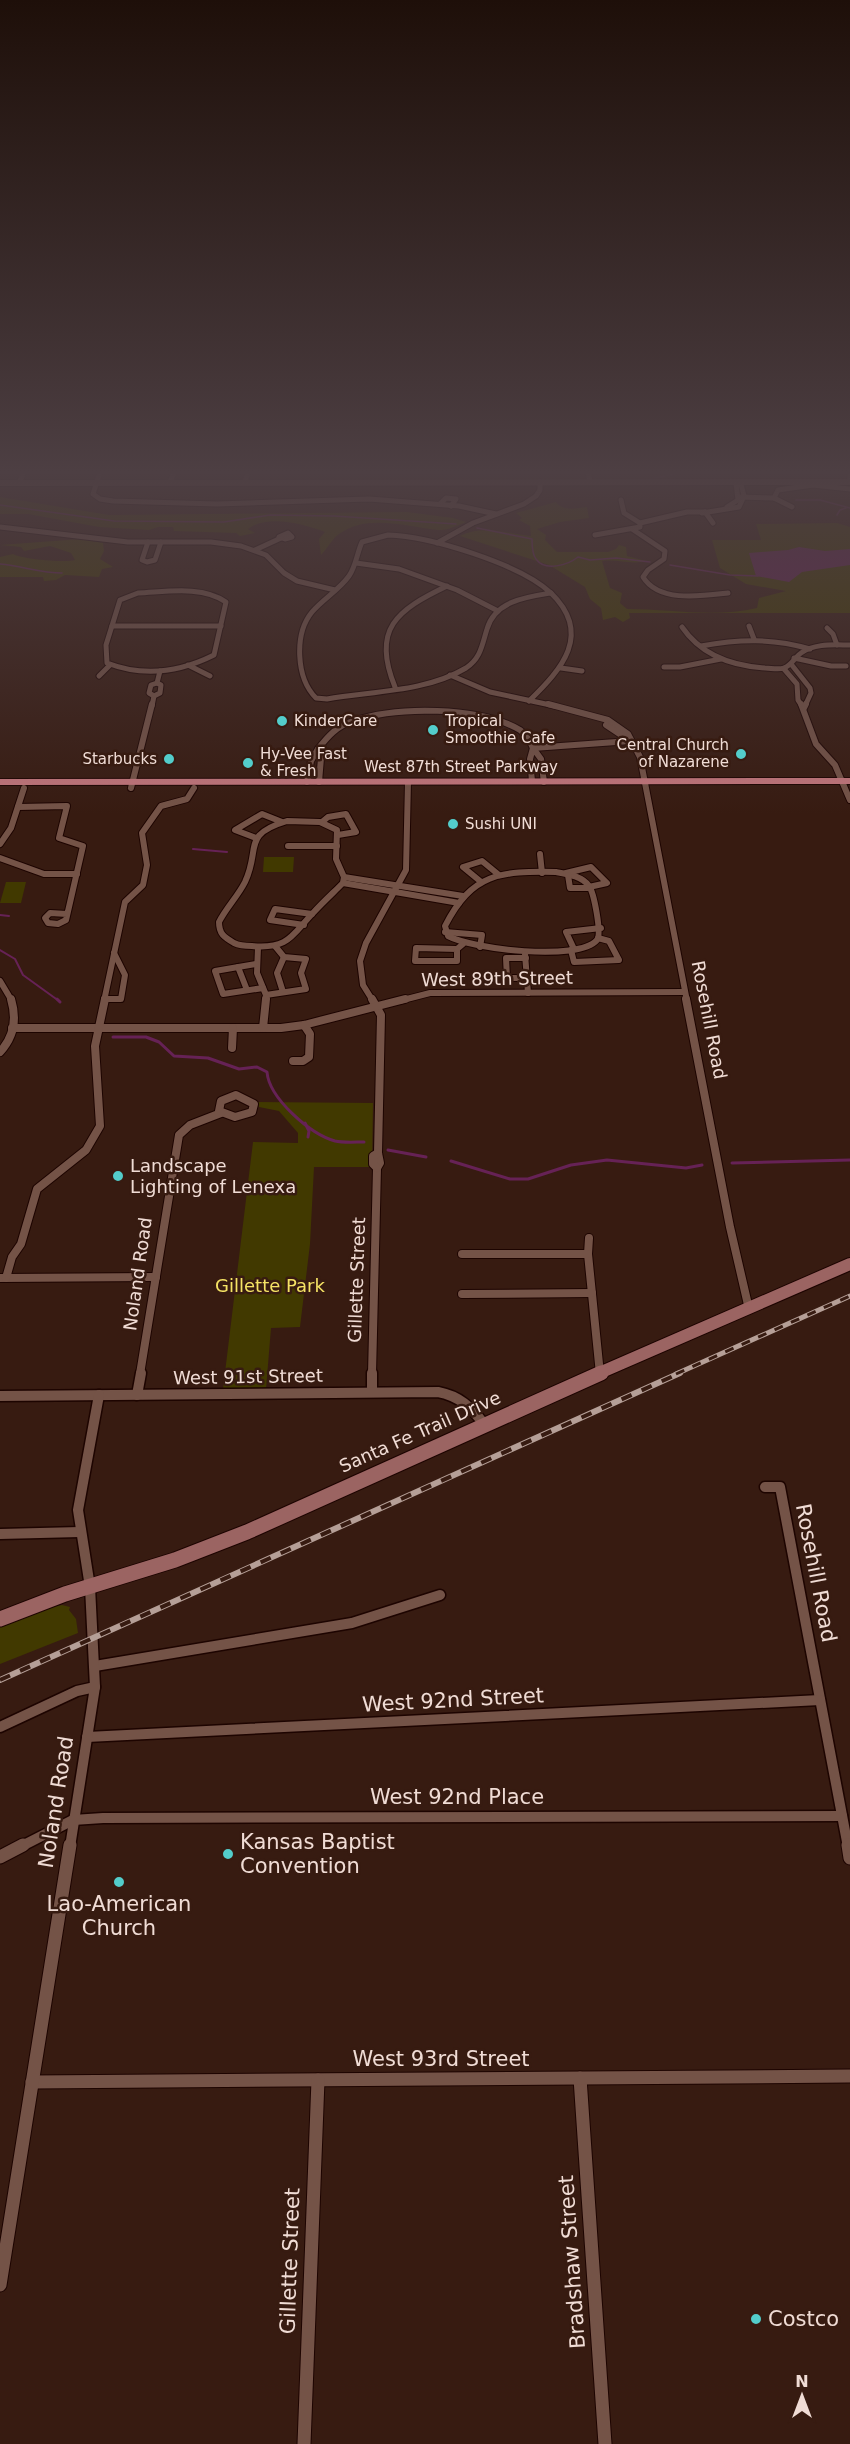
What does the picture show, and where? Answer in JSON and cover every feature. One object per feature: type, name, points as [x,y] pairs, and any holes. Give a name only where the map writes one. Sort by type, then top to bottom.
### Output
[{"type":"main road","name":"West 87th Street Parkway","points":[[0,783],[194,788],[532,781],[645,785]]},
{"type":"main road","name":"West 87th Street Parkway","points":[[0,788],[307,782],[491,788],[847,784]]},
{"type":"main road","points":[[244,788],[250,785],[305,786],[319,782]]},
{"type":"main road","points":[[491,788],[544,782]]},
{"type":"main road","name":"Santa Fe Trail Drive","points":[[0,1619],[203,1551],[484,1424],[850,1264]]},
{"type":"street","points":[[316,586],[335,590]]},
{"type":"street","points":[[339,586],[307,619],[302,635],[303,676],[314,697],[320,700],[428,682],[466,668],[479,657],[491,618],[498,611],[524,598],[552,593]]},
{"type":"street","points":[[447,586],[498,611]]},
{"type":"street","points":[[395,687],[387,673],[383,654],[391,628],[413,604],[447,586]]},
{"type":"street","points":[[529,701],[561,668],[569,648],[570,622],[562,603],[542,586]]},
{"type":"street","points":[[649,586],[657,591],[683,595],[728,593]]},
{"type":"street","points":[[138,593],[204,593],[221,597],[226,602],[214,655],[188,665],[160,671],[110,665],[105,660],[105,652],[112,626],[120,600],[138,593]]},
{"type":"street","points":[[112,626],[221,626]]},
{"type":"street","points":[[749,626],[754,639]]},
{"type":"street","points":[[682,627],[685,634],[721,659],[744,666],[784,669],[797,684],[798,700],[804,708],[816,744],[835,765],[847,784],[850,800]]},
{"type":"street","points":[[827,628],[833,634],[837,645]]},
{"type":"street","points":[[701,646],[754,639],[779,641],[810,649]]},
{"type":"street","points":[[784,669],[800,653],[810,649],[850,645]]},
{"type":"street","points":[[664,667],[680,668],[721,659]]},
{"type":"street","points":[[793,661],[846,666]]},
{"type":"street","points":[[793,661],[810,688],[811,693],[804,708]]},
{"type":"street","points":[[99,676],[110,665]]},
{"type":"street","points":[[188,665],[210,676]]},
{"type":"street","points":[[561,668],[582,671]]},
{"type":"street","points":[[132,785],[154,696],[160,693],[161,685],[157,683],[160,671]]},
{"type":"street","points":[[450,675],[490,692],[566,708],[596,718],[630,741]]},
{"type":"street","points":[[307,782],[311,760],[330,732],[355,721],[392,713],[427,710],[472,714],[510,725],[521,731],[541,759],[544,782]]},
{"type":"street","points":[[534,748],[561,748],[578,744],[630,741]]},
{"type":"street","name":"Rosehill Road","points":[[630,741],[640,757],[738,1266],[749,1309]]},
{"type":"street","points":[[532,781],[530,759],[534,748]]},
{"type":"street","points":[[318,749],[321,758],[319,782]]},
{"type":"street","name":"Gillette Street","points":[[372,1392],[378,1168],[380,1163],[378,1142],[381,1015],[363,984],[360,961],[366,943],[398,889],[408,861],[408,785]]},
{"type":"street","points":[[0,844],[8,834],[24,788]]},
{"type":"street","points":[[156,1277],[3,1278],[12,1257],[21,1244],[38,1189],[86,1150],[100,1126],[100,1103],[94,1060],[98,1028],[125,902],[143,885],[147,865],[142,833],[160,806],[191,797],[194,788]]},
{"type":"street","points":[[18,807],[67,806],[59,838],[83,846],[66,914]]},
{"type":"street","points":[[256,838],[235,830],[262,814],[282,822]]},
{"type":"street","points":[[322,822],[328,817],[346,814],[356,832],[338,835]]},
{"type":"street","points":[[303,820],[322,822],[334,828],[338,835],[337,865],[344,880],[290,940],[275,946],[238,945],[220,933],[219,926],[225,911],[246,878],[251,847],[265,829],[282,822],[303,820]]},
{"type":"street","points":[[288,846],[337,846]]},
{"type":"street","points":[[540,854],[542,873]]},
{"type":"street","points":[[0,858],[44,874],[77,874]]},
{"type":"street","points":[[480,881],[463,867],[482,861],[499,875]]},
{"type":"street","points":[[591,867],[607,883],[570,888],[565,874],[591,867]]},
{"type":"street","points":[[460,947],[450,939],[445,932],[445,926],[461,899],[480,881],[499,875],[542,873],[565,874],[581,879],[590,887],[594,912],[601,928],[598,938],[588,946],[506,958],[507,978],[527,978]]},
{"type":"street","points":[[344,880],[461,899]]},
{"type":"street","points":[[304,925],[270,920],[275,909],[312,914]]},
{"type":"street","points":[[598,938],[609,941],[619,960],[574,962],[573,949],[566,932],[601,928]]},
{"type":"street","points":[[445,932],[482,935],[480,947]]},
{"type":"street","points":[[256,964],[215,971],[223,994],[247,990],[283,992],[306,989],[301,973],[306,959],[284,957],[275,946]]},
{"type":"street","points":[[258,947],[256,964],[264,991],[263,1028]]},
{"type":"street","points":[[460,947],[457,961],[415,961],[416,948],[460,947],[480,947],[525,954]]},
{"type":"street","points":[[104,999],[121,999],[125,975],[114,952]]},
{"type":"street","points":[[525,954],[528,993]]},
{"type":"street","points":[[283,992],[277,973],[284,957]]},
{"type":"street","points":[[238,967],[247,990]]},
{"type":"street","points":[[0,981],[7,989],[15,1007],[8,1042],[0,1052]]},
{"type":"street","name":"West 89th Street","points":[[12,1028],[263,1028],[304,1025],[430,993],[685,992]]},
{"type":"street","points":[[293,1061],[303,1061],[309,1057],[310,1034],[304,1025]]},
{"type":"street","points":[[232,1048],[233,1028]]},
{"type":"street","name":"Noland Road","points":[[137,1395],[179,1135],[190,1125],[221,1113]]},
{"type":"street","points":[[589,1238],[588,1254],[600,1375]]},
{"type":"street","points":[[462,1254],[588,1254]]},
{"type":"street","points":[[462,1293],[592,1293]]},
{"type":"street","name":"West 91st Street","points":[[0,1396],[372,1392],[449,1394],[470,1405],[484,1424]]},
{"type":"street","name":"Noland Road","points":[[0,2285],[95,1687],[90,1587],[78,1510],[99,1395]]},
{"type":"street","name":"Rosehill Road","points":[[765,1487],[780,1487],[850,1858]]},
{"type":"street","points":[[0,1534],[80,1532]]},
{"type":"street","points":[[95,1666],[352,1623],[440,1594]]},
{"type":"street","points":[[0,1727],[77,1691],[95,1687]]},
{"type":"street","name":"West 92nd Street","points":[[87,1737],[778,1704],[820,1700]]},
{"type":"street","name":"West 92nd Place","points":[[73,1820],[485,1816],[842,1816]]},
{"type":"street","points":[[0,1857],[73,1820]]},
{"type":"street","name":"West 93rd Street","points":[[32,2082],[850,2076]]},
{"type":"street","name":"Bradshaw Street","points":[[580,2078],[605,2444]]},
{"type":"street","name":"Gillette Street","points":[[304,2444],[318,2080]]},
{"type":"green space","points":[[583,586],[609,586],[622,593],[620,603],[627,609],[709,613],[629,613],[630,618],[623,622],[615,617],[603,620],[601,608],[590,599]]},
{"type":"green space","points":[[758,586],[850,586],[850,613],[709,613],[757,608],[759,598],[786,591]]},
{"type":"green space","points":[[264,857],[294,857],[293,872],[263,872]]},
{"type":"green space","points":[[6,882],[26,882],[21,903],[0,903]]},
{"type":"green space","name":"Gillette Park","points":[[257,1102],[373,1103],[372,1167],[314,1167],[310,1244],[300,1327],[271,1328],[266,1389],[223,1389],[253,1142],[298,1143],[298,1133],[279,1111],[259,1107]]},
{"type":"green space","points":[[62,1605],[70,1607],[69,1610],[76,1619],[78,1633],[0,1664],[0,1627]]},
{"type":"waterway","points":[[193,849],[227,852]]},
{"type":"waterway","points":[[0,915],[9,916]]},
{"type":"waterway","points":[[0,950],[15,959],[23,975],[59,1001]]},
{"type":"waterway","points":[[113,1037],[146,1037],[159,1042],[174,1056],[208,1058],[239,1069],[257,1067],[267,1072],[275,1093],[292,1114],[306,1125]]},
{"type":"waterway","points":[[306,1125],[335,1141],[364,1142]]},
{"type":"waterway","points":[[306,1125],[309,1131],[308,1137]]},
{"type":"waterway","points":[[388,1150],[426,1157]]},
{"type":"waterway","points":[[451,1161],[510,1179],[528,1179],[571,1165],[607,1160],[686,1168],[702,1165]]},
{"type":"waterway","points":[[732,1163],[850,1160]]},
{"type":"railway","points":[[676,1374],[850,1296]]},
{"type":"railway","points":[[0,1680],[680,1373]]},
{"type":"place","name":"KinderCare","points":[[282,721]]},
{"type":"place","name":"Tropical Smoothie Cafe","points":[[433,730]]},
{"type":"place","name":"Central Church of Nazarene","points":[[741,754]]},
{"type":"place","name":"Starbucks","points":[[169,759]]},
{"type":"place","name":"Hy-Vee Fast & Fresh","points":[[248,763]]},
{"type":"place","name":"Sushi UNI","points":[[453,824]]},
{"type":"place","name":"Landscape Lighting of Lenexa","points":[[118,1176]]},
{"type":"place","name":"Kansas Baptist Convention","points":[[228,1854]]},
{"type":"place","name":"Lao-American Church","points":[[119,1882]]},
{"type":"place","name":"Costco","points":[[756,2319]]}]
